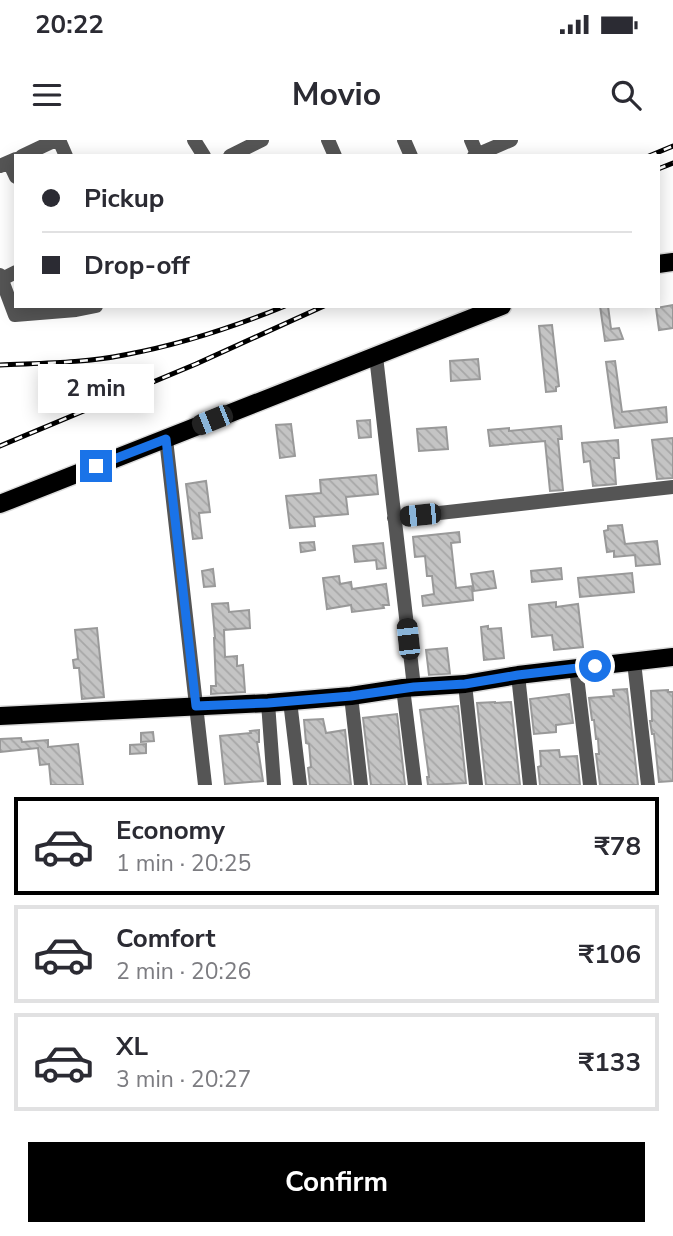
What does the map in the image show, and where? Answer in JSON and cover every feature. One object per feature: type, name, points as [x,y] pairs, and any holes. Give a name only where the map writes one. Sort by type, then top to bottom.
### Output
[{"type":"main road","points":[[1,501],[497,308]]},
{"type":"main road","points":[[0,716],[268,703],[351,696],[673,657]]},
{"type":"street","points":[[26,154],[57,140]]},
{"type":"street","points":[[478,154],[511,140]]},
{"type":"street","points":[[235,154],[260,144]]},
{"type":"street","points":[[6,276],[15,315],[75,308]]},
{"type":"street","points":[[376,356],[394,518],[415,785]]},
{"type":"street","points":[[166,439],[205,785]]},
{"type":"street","points":[[394,518],[673,487]]},
{"type":"street","points":[[634,662],[648,785]]},
{"type":"street","points":[[576,668],[590,785]]},
{"type":"street","points":[[518,675],[530,785]]},
{"type":"street","points":[[465,684],[476,785]]},
{"type":"street","points":[[351,696],[361,785]]},
{"type":"street","points":[[290,701],[300,785]]},
{"type":"street","points":[[268,703],[274,785]]},
{"type":"building","points":[[673,305],[673,328],[659,330],[656,308]]},
{"type":"building","points":[[600,308],[608,308],[611,329],[619,328],[623,339],[605,341]]},
{"type":"building","points":[[552,325],[559,386],[556,391],[546,392],[539,326]]},
{"type":"building","points":[[478,359],[480,379],[451,381],[450,361]]},
{"type":"building","points":[[615,361],[622,412],[666,407],[667,422],[615,428],[606,362]]},
{"type":"building","points":[[370,420],[371,437],[359,438],[357,421]]},
{"type":"building","points":[[291,424],[295,456],[280,458],[276,425]]},
{"type":"building","points":[[561,426],[562,439],[558,439],[563,490],[550,491],[545,441],[490,446],[488,430],[509,428],[509,431]]},
{"type":"building","points":[[446,427],[448,449],[419,451],[417,429]]},
{"type":"building","points":[[673,438],[673,478],[657,479],[652,440]]},
{"type":"building","points":[[618,440],[619,458],[614,458],[616,484],[593,486],[590,461],[584,462],[582,443]]},
{"type":"building","points":[[376,475],[378,494],[346,497],[348,514],[314,517],[315,526],[290,528],[286,496],[321,493],[320,480]]},
{"type":"building","points":[[206,481],[210,512],[199,513],[202,538],[193,539],[186,484]]},
{"type":"building","points":[[622,525],[625,544],[657,541],[660,564],[636,566],[635,555],[614,557],[614,551],[607,552],[604,531],[608,530],[608,526]]},
{"type":"building","points":[[459,532],[460,542],[451,543],[456,588],[472,586],[473,600],[423,606],[422,596],[434,594],[432,576],[427,576],[425,556],[415,557],[413,537]]},
{"type":"building","points":[[314,542],[315,550],[301,552],[300,543]]},
{"type":"building","points":[[383,543],[386,568],[377,569],[376,560],[355,562],[353,546]]},
{"type":"building","points":[[561,568],[562,579],[532,582],[531,571]]},
{"type":"building","points":[[213,569],[215,586],[204,587],[202,571]]},
{"type":"building","points":[[493,571],[496,588],[474,591],[471,574]]},
{"type":"building","points":[[632,573],[634,592],[580,597],[578,578]]},
{"type":"building","points":[[339,576],[340,584],[351,582],[352,589],[386,584],[389,605],[352,612],[351,605],[327,609],[323,578]]},
{"type":"building","points":[[556,602],[556,607],[578,604],[583,647],[554,650],[552,635],[532,637],[529,605]]},
{"type":"building","points":[[228,603],[229,612],[249,610],[250,628],[224,630],[225,657],[237,656],[237,666],[243,665],[245,692],[211,694],[211,686],[216,686],[212,604]]},
{"type":"building","points":[[488,626],[488,629],[501,628],[504,658],[484,660],[481,627]]},
{"type":"building","points":[[97,628],[104,697],[82,699],[79,668],[74,668],[73,660],[78,659],[75,630]]},
{"type":"building","points":[[447,648],[450,674],[429,675],[426,650]]},
{"type":"building","points":[[627,689],[638,785],[600,785],[596,754],[599,754],[598,739],[589,698],[614,696],[613,690]]},
{"type":"building","points":[[651,691],[673,692],[673,781],[659,782],[650,721]]},
{"type":"building","points":[[569,694],[573,723],[556,725],[556,732],[534,734],[530,699]]},
{"type":"building","points":[[511,702],[520,785],[486,785],[477,703]]},
{"type":"building","points":[[458,706],[466,783],[428,785],[420,710]]},
{"type":"building","points":[[397,714],[405,785],[371,785],[363,718]]},
{"type":"building","points":[[323,719],[326,733],[345,730],[351,785],[310,785],[309,744],[306,743],[304,720]]},
{"type":"building","points":[[259,730],[257,742],[263,781],[225,784],[220,736]]},
{"type":"building","points":[[153,732],[154,741],[141,742],[141,733]]},
{"type":"building","points":[[21,738],[22,742],[48,740],[48,747],[78,744],[83,785],[51,785],[49,764],[40,765],[38,748],[0,752],[0,739]]},
{"type":"building","points":[[146,744],[146,753],[130,754],[130,745]]},
{"type":"building","points":[[559,750],[560,757],[577,756],[580,785],[540,785],[540,751]]},
{"type":"railway","points":[[654,154],[673,146]]},
{"type":"railway","points":[[660,168],[673,163]]},
{"type":"railway","points":[[0,365],[94,360],[145,351],[206,335],[280,308]]},
{"type":"railway","points":[[0,446],[196,364],[320,308]]},
{"type":"route","points":[[96,466],[166,439],[196,706],[351,696],[595,666]]}]
